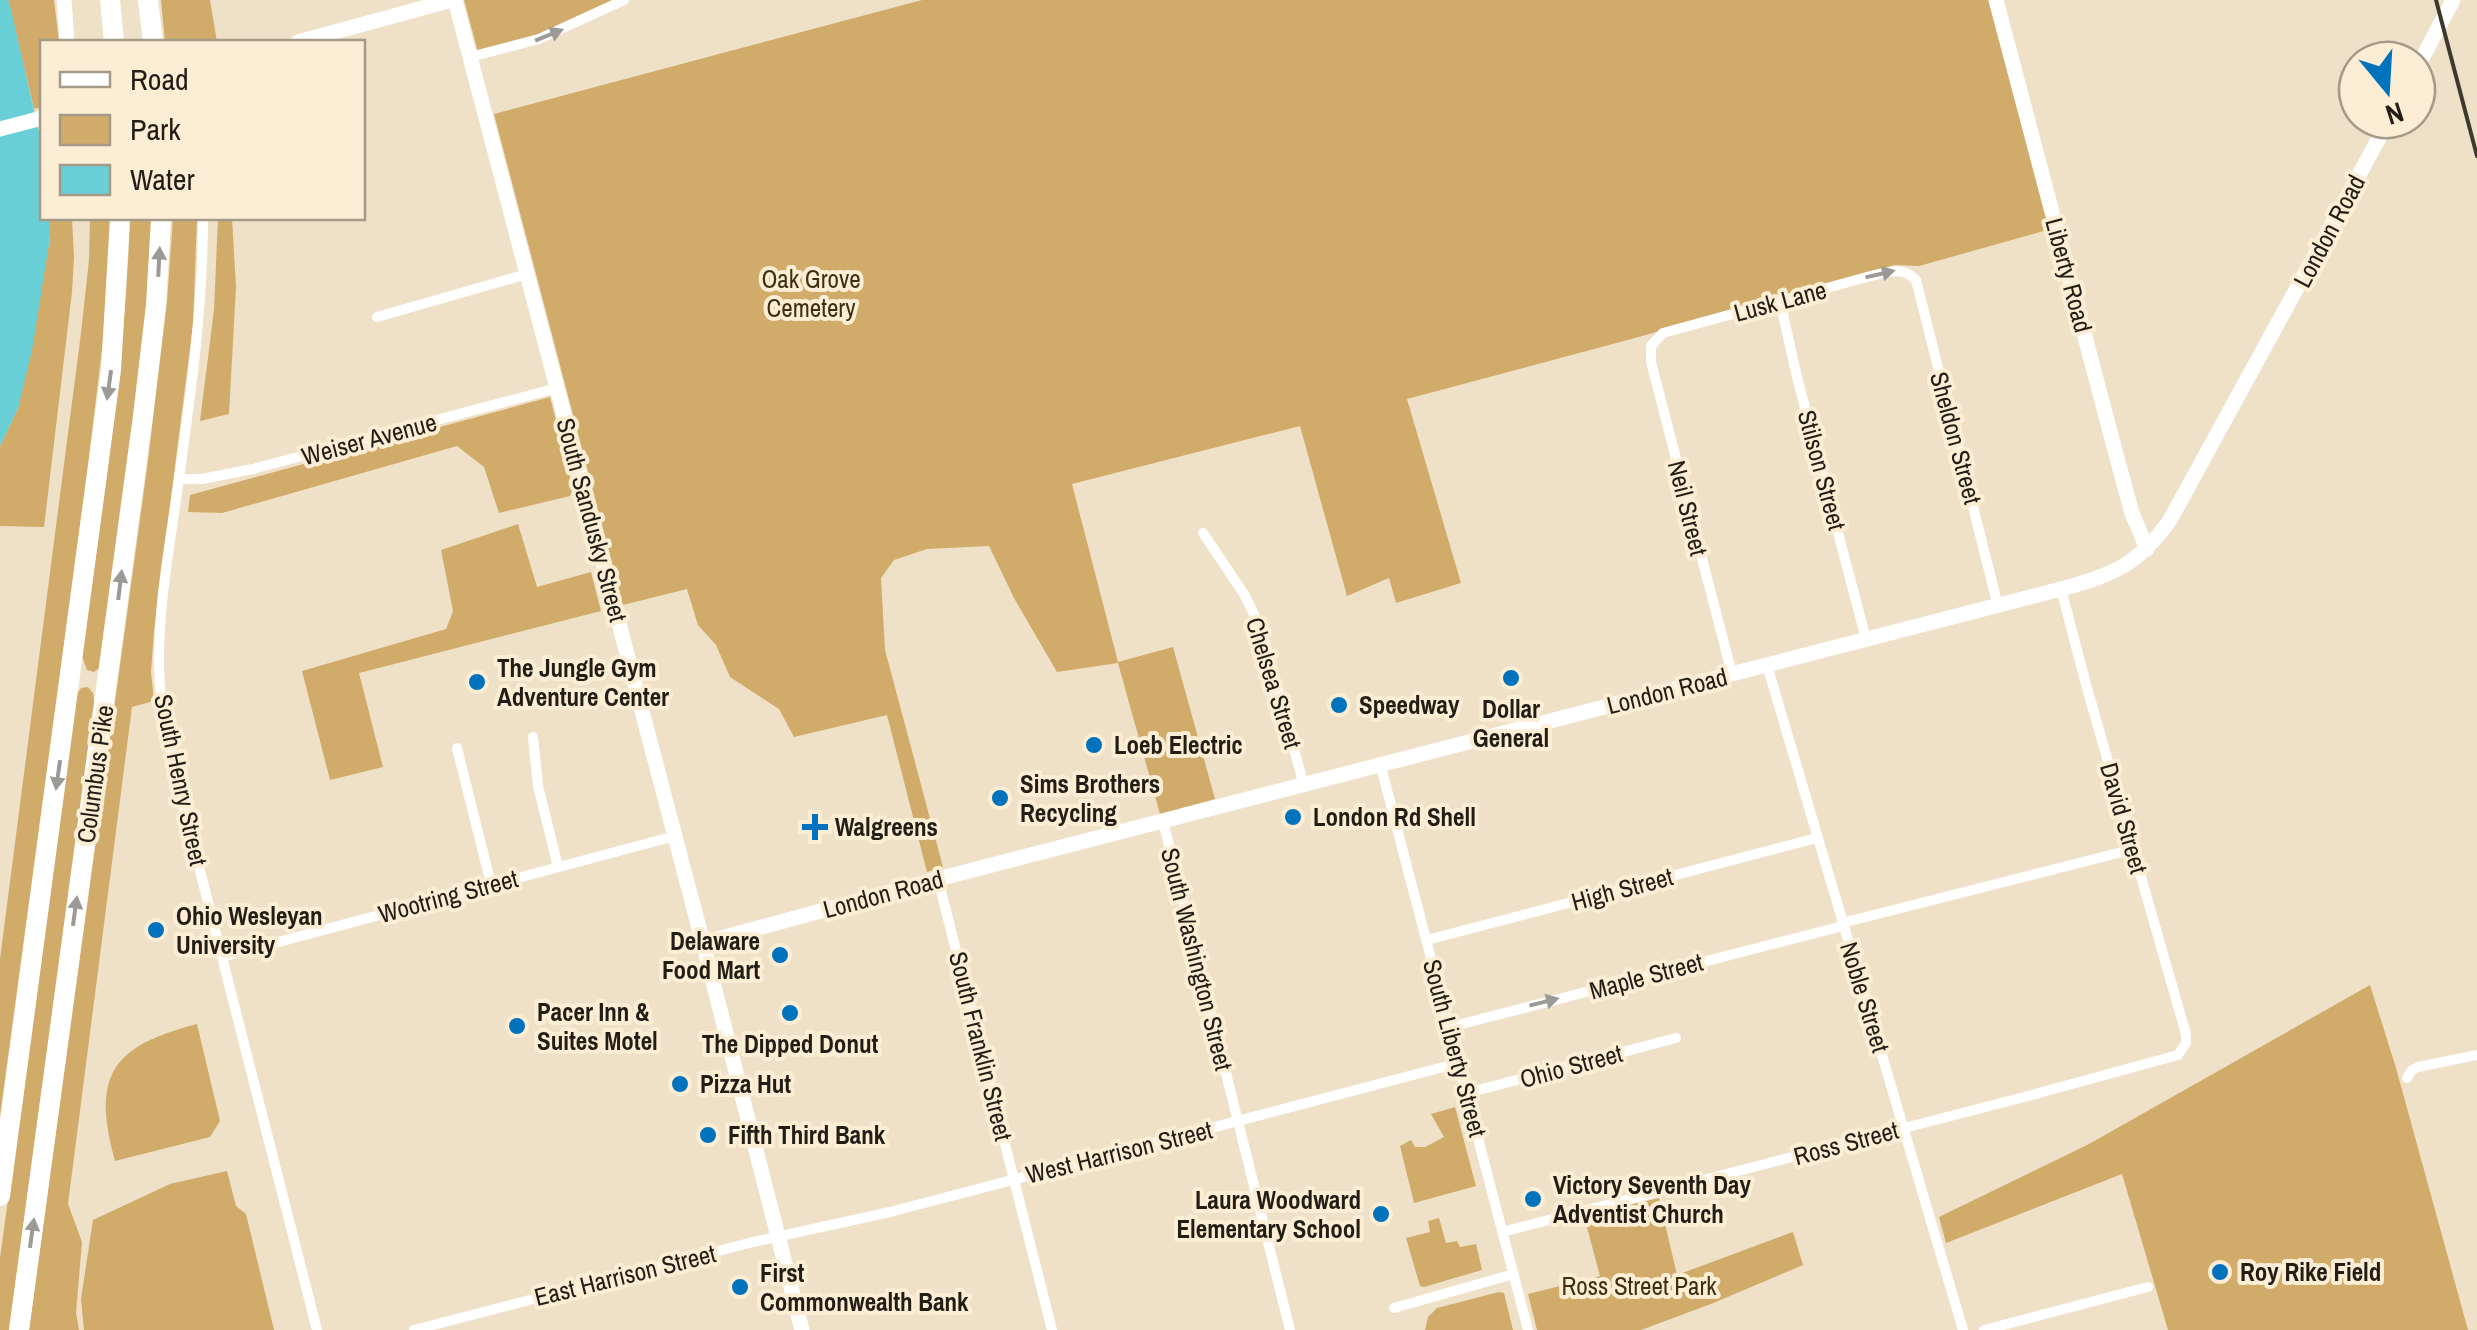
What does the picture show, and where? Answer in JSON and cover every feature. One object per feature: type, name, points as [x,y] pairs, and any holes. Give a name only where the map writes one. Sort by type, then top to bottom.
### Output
[{"type":"highway","points":[[110,0],[114,40]]},
{"type":"highway","points":[[148,0],[153,40]]},
{"type":"highway","name":"Columbus Pike","points":[[0,1196],[111,370],[120,220]]},
{"type":"highway","name":"Columbus Pike","points":[[19,1330],[143,416],[161,220]]},
{"type":"street","points":[[64,0],[67,40]]},
{"type":"street","points":[[305,40],[454,0]]},
{"type":"street","name":"South Sandusky Street","points":[[454,0],[802,1330]]},
{"type":"street","points":[[470,56],[539,39],[624,0]]},
{"type":"street","name":"Liberty Road","points":[[1996,0],[2116,458],[2147,548]]},
{"type":"street","points":[[2432,40],[2454,0]]},
{"type":"street","points":[[0,129],[40,119]]},
{"type":"street","name":"London Road","points":[[703,943],[1998,606],[2119,570],[2147,548],[2170,520],[2378,140]]},
{"type":"street","name":"South Henry Street","points":[[203,220],[198,344],[162,611],[159,667],[163,717],[317,1330]]},
{"type":"street","name":"Lusk Lane","points":[[1653,341],[1663,333],[1780,300],[1898,270],[1910,274]]},
{"type":"street","points":[[377,317],[527,274]]},
{"type":"street","name":"Sheldon Street","points":[[1910,274],[1918,286],[1998,606]]},
{"type":"street","name":"Stilson Street","points":[[1780,300],[1866,639]]},
{"type":"street","name":"Neil Street","points":[[1653,341],[1650,362],[1732,674]]},
{"type":"street","name":"Weiser Avenue","points":[[179,479],[252,470],[558,388]]},
{"type":"street","name":"Chelsea Street","points":[[1202,534],[1244,594],[1262,630],[1304,786]]},
{"type":"street","name":"David Street","points":[[2061,589],[2186,1034],[2184,1046]]},
{"type":"street","name":"Noble Street","points":[[1767,665],[1963,1330]]},
{"type":"street","points":[[534,737],[538,786],[558,867]]},
{"type":"street","points":[[457,748],[491,884]]},
{"type":"street","name":"South Liberty Street","points":[[1381,766],[1528,1330]]},
{"type":"street","name":"South Washington Street","points":[[1163,821],[1290,1330]]},
{"type":"street","name":"Wootring Street","points":[[222,957],[675,836]]},
{"type":"street","name":"High Street","points":[[1427,940],[1817,838]]},
{"type":"street","name":"Maple Street","points":[[1450,1027],[2134,849]]},
{"type":"street","name":"South Franklin Street","points":[[938,879],[1052,1330]]},
{"type":"street","name":"Ohio Street","points":[[1467,1093],[1676,1038]]},
{"type":"street","name":"Ross Street","points":[[1502,1232],[2167,1060],[2178,1055],[2184,1046]]},
{"type":"street","points":[[2407,1078],[2418,1067],[2477,1054]]},
{"type":"street","name":"West Harrison Street","points":[[778,1237],[890,1212],[1459,1063]]},
{"type":"street","name":"East Harrison Street","points":[[414,1330],[778,1237]]},
{"type":"street","points":[[1394,1308],[1514,1274]]},
{"type":"street","points":[[1984,1330],[2148,1287]]},
{"type":"green space","points":[[8,0],[54,0],[59,40],[40,40],[40,108],[34,109]]},
{"type":"green space","points":[[161,0],[210,0],[217,40],[165,40]]},
{"type":"green space","points":[[464,0],[618,0],[556,29],[478,52]]},
{"type":"green space","name":"Oak Grove Cemetery","points":[[922,0],[1990,0],[2051,229],[1919,266],[1895,265],[1407,399],[1461,583],[1396,603],[1389,578],[1347,596],[1300,426],[1072,484],[1118,662],[1173,647],[1215,799],[1160,814],[1118,663],[1057,672],[989,546],[927,549],[894,560],[881,578],[885,650],[943,867],[927,872],[887,715],[794,737],[779,709],[730,677],[716,645],[698,625],[687,589],[623,605],[494,114]]},
{"type":"green space","points":[[50,220],[72,220],[72,292],[44,527],[0,526],[0,446],[18,408],[50,238]]},
{"type":"green space","points":[[90,220],[111,220],[107,308],[87,473],[0,1116],[0,959],[89,260]]},
{"type":"green space","points":[[130,220],[153,220],[152,281],[102,666],[94,672],[87,670],[82,656],[118,383]]},
{"type":"green space","points":[[173,220],[197,220],[193,325],[154,631],[154,701],[132,707],[68,1204],[82,1242],[76,1313],[79,1330],[29,1330],[147,468]]},
{"type":"green space","points":[[218,220],[232,220],[236,287],[229,414],[200,421],[214,310]]},
{"type":"green space","points":[[550,397],[573,488],[570,496],[499,513],[484,467],[457,446],[222,513],[188,512],[190,495]]},
{"type":"green space","points":[[518,524],[537,587],[591,572],[601,611],[359,673],[383,767],[330,780],[302,671],[446,629],[453,611],[441,550]]},
{"type":"green space","points":[[88,687],[95,705],[9,1330],[0,1330],[0,1258],[77,694]]},
{"type":"green space","name":"Roy Rike Field","points":[[2370,985],[2468,1330],[2168,1330],[2122,1174],[1946,1243],[1939,1217],[2089,1144]]},
{"type":"green space","points":[[197,1024],[220,1121],[210,1137],[115,1161],[106,1106],[115,1068],[127,1054],[145,1043]]},
{"type":"green space","points":[[1455,1107],[1476,1186],[1414,1203],[1400,1146],[1411,1140],[1415,1147],[1425,1147],[1444,1137],[1431,1114]]},
{"type":"green space","points":[[227,1171],[236,1206],[246,1214],[274,1330],[84,1330],[81,1299],[93,1220],[170,1184]]},
{"type":"green space","name":"Ross Street Park","points":[[1659,1198],[1677,1275],[1793,1232],[1803,1265],[1641,1330],[1537,1330],[1528,1294],[1600,1276],[1584,1216]]},
{"type":"green space","points":[[1439,1218],[1446,1243],[1457,1241],[1460,1247],[1476,1244],[1482,1270],[1424,1287],[1420,1286],[1406,1238],[1430,1232],[1428,1221]]},
{"type":"green space","points":[[1504,1293],[1513,1330],[1425,1330],[1428,1317],[1437,1308]]},
{"type":"water","points":[[0,0],[8,0],[40,136],[40,220],[50,220],[50,237],[32,350],[18,408],[0,446]]},
{"type":"railway","points":[[2436,0],[2477,156]]},
{"type":"place","name":"Dollar General","points":[[1511,678]]},
{"type":"place","name":"The Jungle Gym Adventure Center","points":[[477,682]]},
{"type":"place","name":"Speedway","points":[[1339,705]]},
{"type":"place","name":"Loeb Electric","points":[[1094,745]]},
{"type":"place","name":"Sims Brothers Recycling","points":[[1000,798]]},
{"type":"place","name":"London Rd Shell","points":[[1293,817]]},
{"type":"place","name":"Walgreens","points":[[815,827]]},
{"type":"place","name":"Ohio Wesleyan University","points":[[156,930]]},
{"type":"place","name":"Delaware Food Mart","points":[[780,955]]},
{"type":"place","name":"The Dipped Donut","points":[[790,1013]]},
{"type":"place","name":"Pacer Inn & Suites Motel","points":[[517,1026]]},
{"type":"place","name":"Pizza Hut","points":[[680,1084]]},
{"type":"place","name":"Fifth Third Bank","points":[[708,1135]]},
{"type":"place","name":"Victory Seventh Day Adventist Church","points":[[1533,1199]]},
{"type":"place","name":"Laura Woodward Elementary School","points":[[1381,1214]]},
{"type":"place","name":"Roy Rike Field","points":[[2220,1272]]},
{"type":"place","name":"First Commonwealth Bank","points":[[740,1287]]}]
